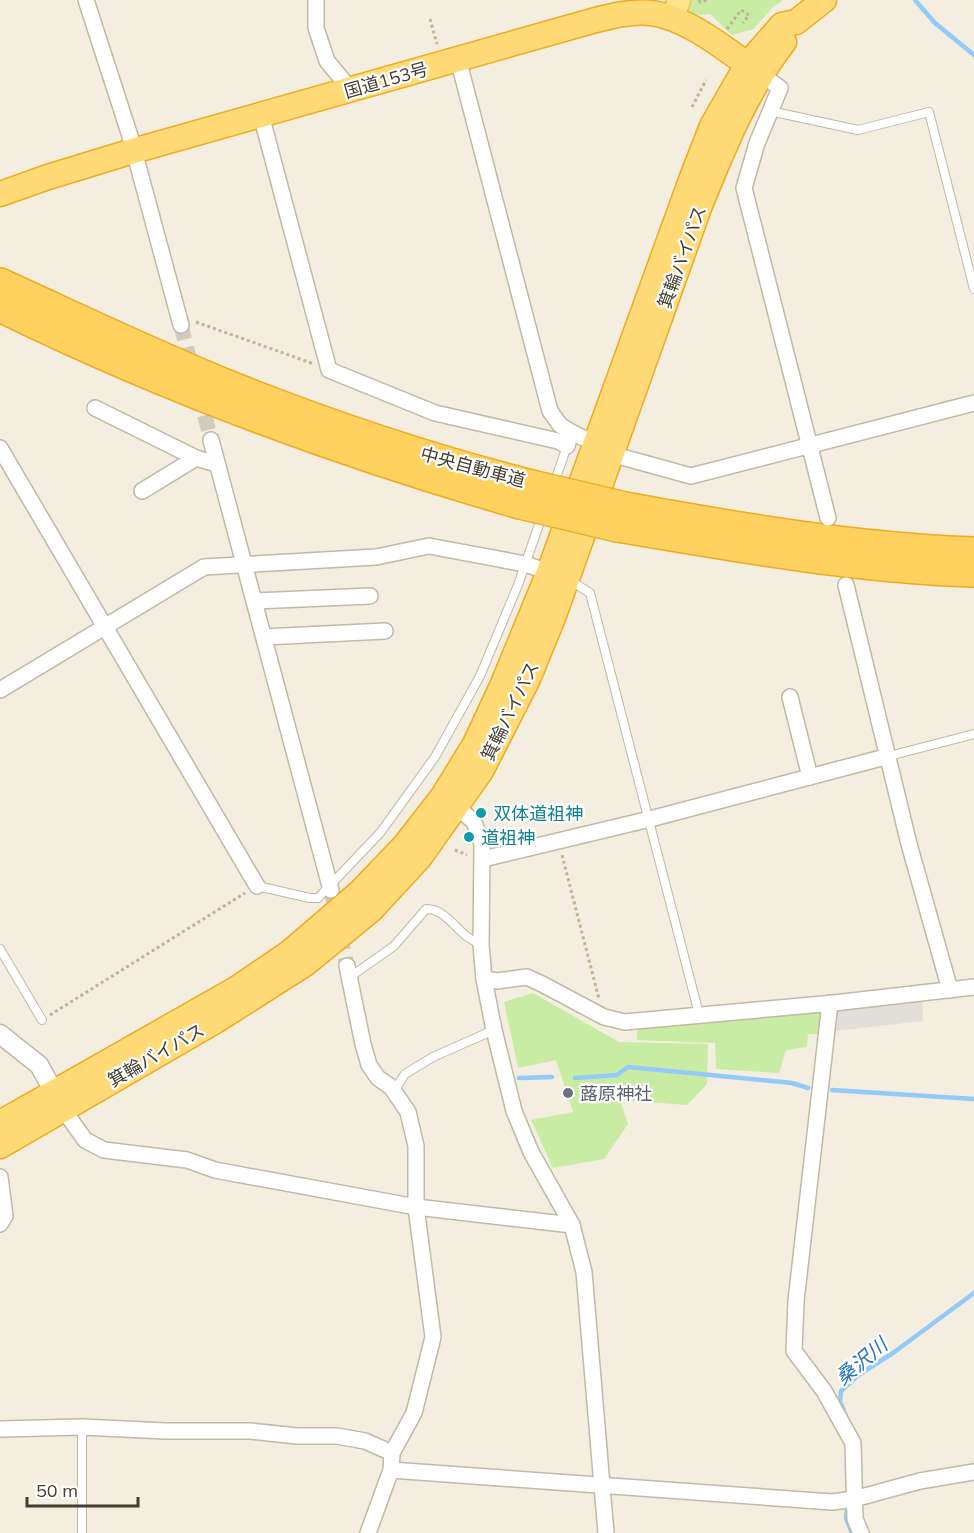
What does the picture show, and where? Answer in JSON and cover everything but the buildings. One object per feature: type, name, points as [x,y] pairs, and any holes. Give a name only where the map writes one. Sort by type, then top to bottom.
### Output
[{"type":"highway","name":"箕輪バイパス","points":[[0,1124],[58,1100],[217,1020],[305,964],[371,910],[420,856],[481,771],[528,679],[557,576],[603,448],[700,155],[712,126],[754,70],[782,25],[796,22],[824,0]]},
{"type":"highway","name":"国道153号","points":[[0,195],[48,177],[134,151],[608,16],[676,9],[698,32],[754,70]]},
{"type":"highway","name":"中央自動車道","points":[[0,282],[234,386],[381,441],[458,465],[526,495]]},
{"type":"highway","name":"中央自動車道","points":[[0,308],[76,345],[227,408],[335,448],[621,517],[744,550],[874,567],[974,573]]},
{"type":"highway","name":"中央自動車道","points":[[621,517],[746,528],[876,544],[974,551]]},
{"type":"highway","name":"箕輪バイパス","points":[[0,1146],[58,1100],[236,989],[289,953],[360,892],[405,844],[443,796],[475,744],[557,576]]},
{"type":"street","points":[[86,0],[134,151],[180,320]]},
{"type":"street","points":[[316,0],[316,28],[327,61],[351,90]]},
{"type":"street","points":[[458,59],[550,411],[569,439]]},
{"type":"street","points":[[754,70],[780,88],[757,143],[744,188],[828,518]]},
{"type":"street","points":[[261,115],[329,370],[435,413],[558,441],[569,439],[691,476],[974,403]]},
{"type":"street","points":[[95,408],[196,458],[217,464]]},
{"type":"street","points":[[211,440],[330,887]]},
{"type":"street","points":[[0,448],[257,886]]},
{"type":"street","points":[[142,491],[196,458]]},
{"type":"street","points":[[0,690],[204,567],[375,557],[429,546],[525,564],[557,576]]},
{"type":"street","points":[[846,585],[909,844],[950,990]]},
{"type":"street","points":[[255,601],[370,596]]},
{"type":"street","points":[[264,637],[385,631]]},
{"type":"street","points":[[790,697],[810,777]]},
{"type":"street","points":[[483,858],[650,819],[889,756]]},
{"type":"street","points":[[456,806],[474,822],[482,844],[481,945],[484,979],[514,1112],[531,1152],[572,1225],[584,1272],[606,1533]]},
{"type":"street","points":[[348,971],[369,1065],[378,1078],[394,1091],[408,1112],[417,1146],[417,1207],[433,1337],[414,1413],[392,1453],[391,1470],[368,1533]]},
{"type":"street","points":[[484,979],[497,981],[526,977],[604,1017],[625,1022],[974,987]]},
{"type":"street","points":[[830,1003],[796,1301],[794,1351],[824,1391],[853,1443],[855,1519],[861,1533]]},
{"type":"street","points":[[0,1034],[39,1065],[58,1100],[85,1140],[104,1150],[187,1160],[227,1173],[417,1207],[572,1225]]},
{"type":"street","points":[[0,1177],[5,1216],[0,1224]]},
{"type":"street","points":[[0,1429],[82,1427],[165,1431],[250,1431],[297,1436],[337,1436],[365,1442],[392,1453]]},
{"type":"street","points":[[391,1470],[832,1502],[854,1499],[920,1480],[974,1472]]},
{"type":"lane","points":[[770,111],[858,130],[928,112],[974,289]]},
{"type":"lane","points":[[257,886],[318,898],[380,833],[435,757],[480,676],[518,585],[569,439]]},
{"type":"lane","points":[[557,576],[590,593],[699,1014]]},
{"type":"lane","points":[[889,756],[974,734]]},
{"type":"lane","points":[[348,971],[394,946],[426,909],[432,908],[448,919],[466,937],[481,945]]},
{"type":"lane","points":[[0,949],[42,1020]]},
{"type":"lane","points":[[394,1091],[405,1074],[433,1057],[494,1030]]},
{"type":"lane","points":[[82,1427],[82,1533]]},
{"type":"path","points":[[699,0],[700,2],[708,0]]},
{"type":"path","points":[[726,31],[741,10],[749,15],[744,23]]},
{"type":"path","points":[[430,19],[434,33]]},
{"type":"path","points":[[692,107],[706,80]]},
{"type":"path","points":[[180,320],[329,370]]},
{"type":"path","points":[[558,841],[604,1017]]},
{"type":"path","points":[[42,1020],[257,886]]},
{"type":"green space","points":[[688,0],[783,0],[773,7],[754,29],[732,35],[710,14],[694,16],[688,9]]},
{"type":"green space","points":[[533,993],[619,1042],[708,1044],[707,1084],[687,1105],[620,1100],[628,1124],[604,1159],[553,1168],[531,1120],[573,1112],[556,1060],[518,1068],[504,1002]]},
{"type":"green space","points":[[823,1008],[820,1034],[808,1034],[807,1047],[786,1050],[779,1073],[716,1069],[715,1043],[637,1040],[637,1025]]},
{"type":"shaded area","points":[[922,993],[923,1021],[836,1031],[834,1003]]},
{"type":"waterway","name":"桑沢川","points":[[915,0],[935,23],[974,55]]},
{"type":"waterway","points":[[575,1078],[617,1075],[628,1067],[792,1083],[808,1088]]},
{"type":"waterway","points":[[519,1078],[552,1077]]},
{"type":"waterway","points":[[832,1090],[974,1099]]},
{"type":"waterway","name":"桑沢川","points":[[846,1416],[840,1402],[841,1391],[860,1374],[893,1353],[974,1293]]},
{"type":"waterway","name":"桑沢川","points":[[847,1508],[846,1518],[852,1533]]},
{"type":"tunnel","points":[[181,325],[192,370]]},
{"type":"tunnel","points":[[199,393],[211,440]]},
{"type":"tunnel","points":[[331,890],[347,966]]},
{"type":"place","name":"双体道祖神","points":[[481,813]]},
{"type":"place","name":"道祖神","points":[[469,837]]},
{"type":"place","name":"蕗原神社","points":[[568,1093]]}]
